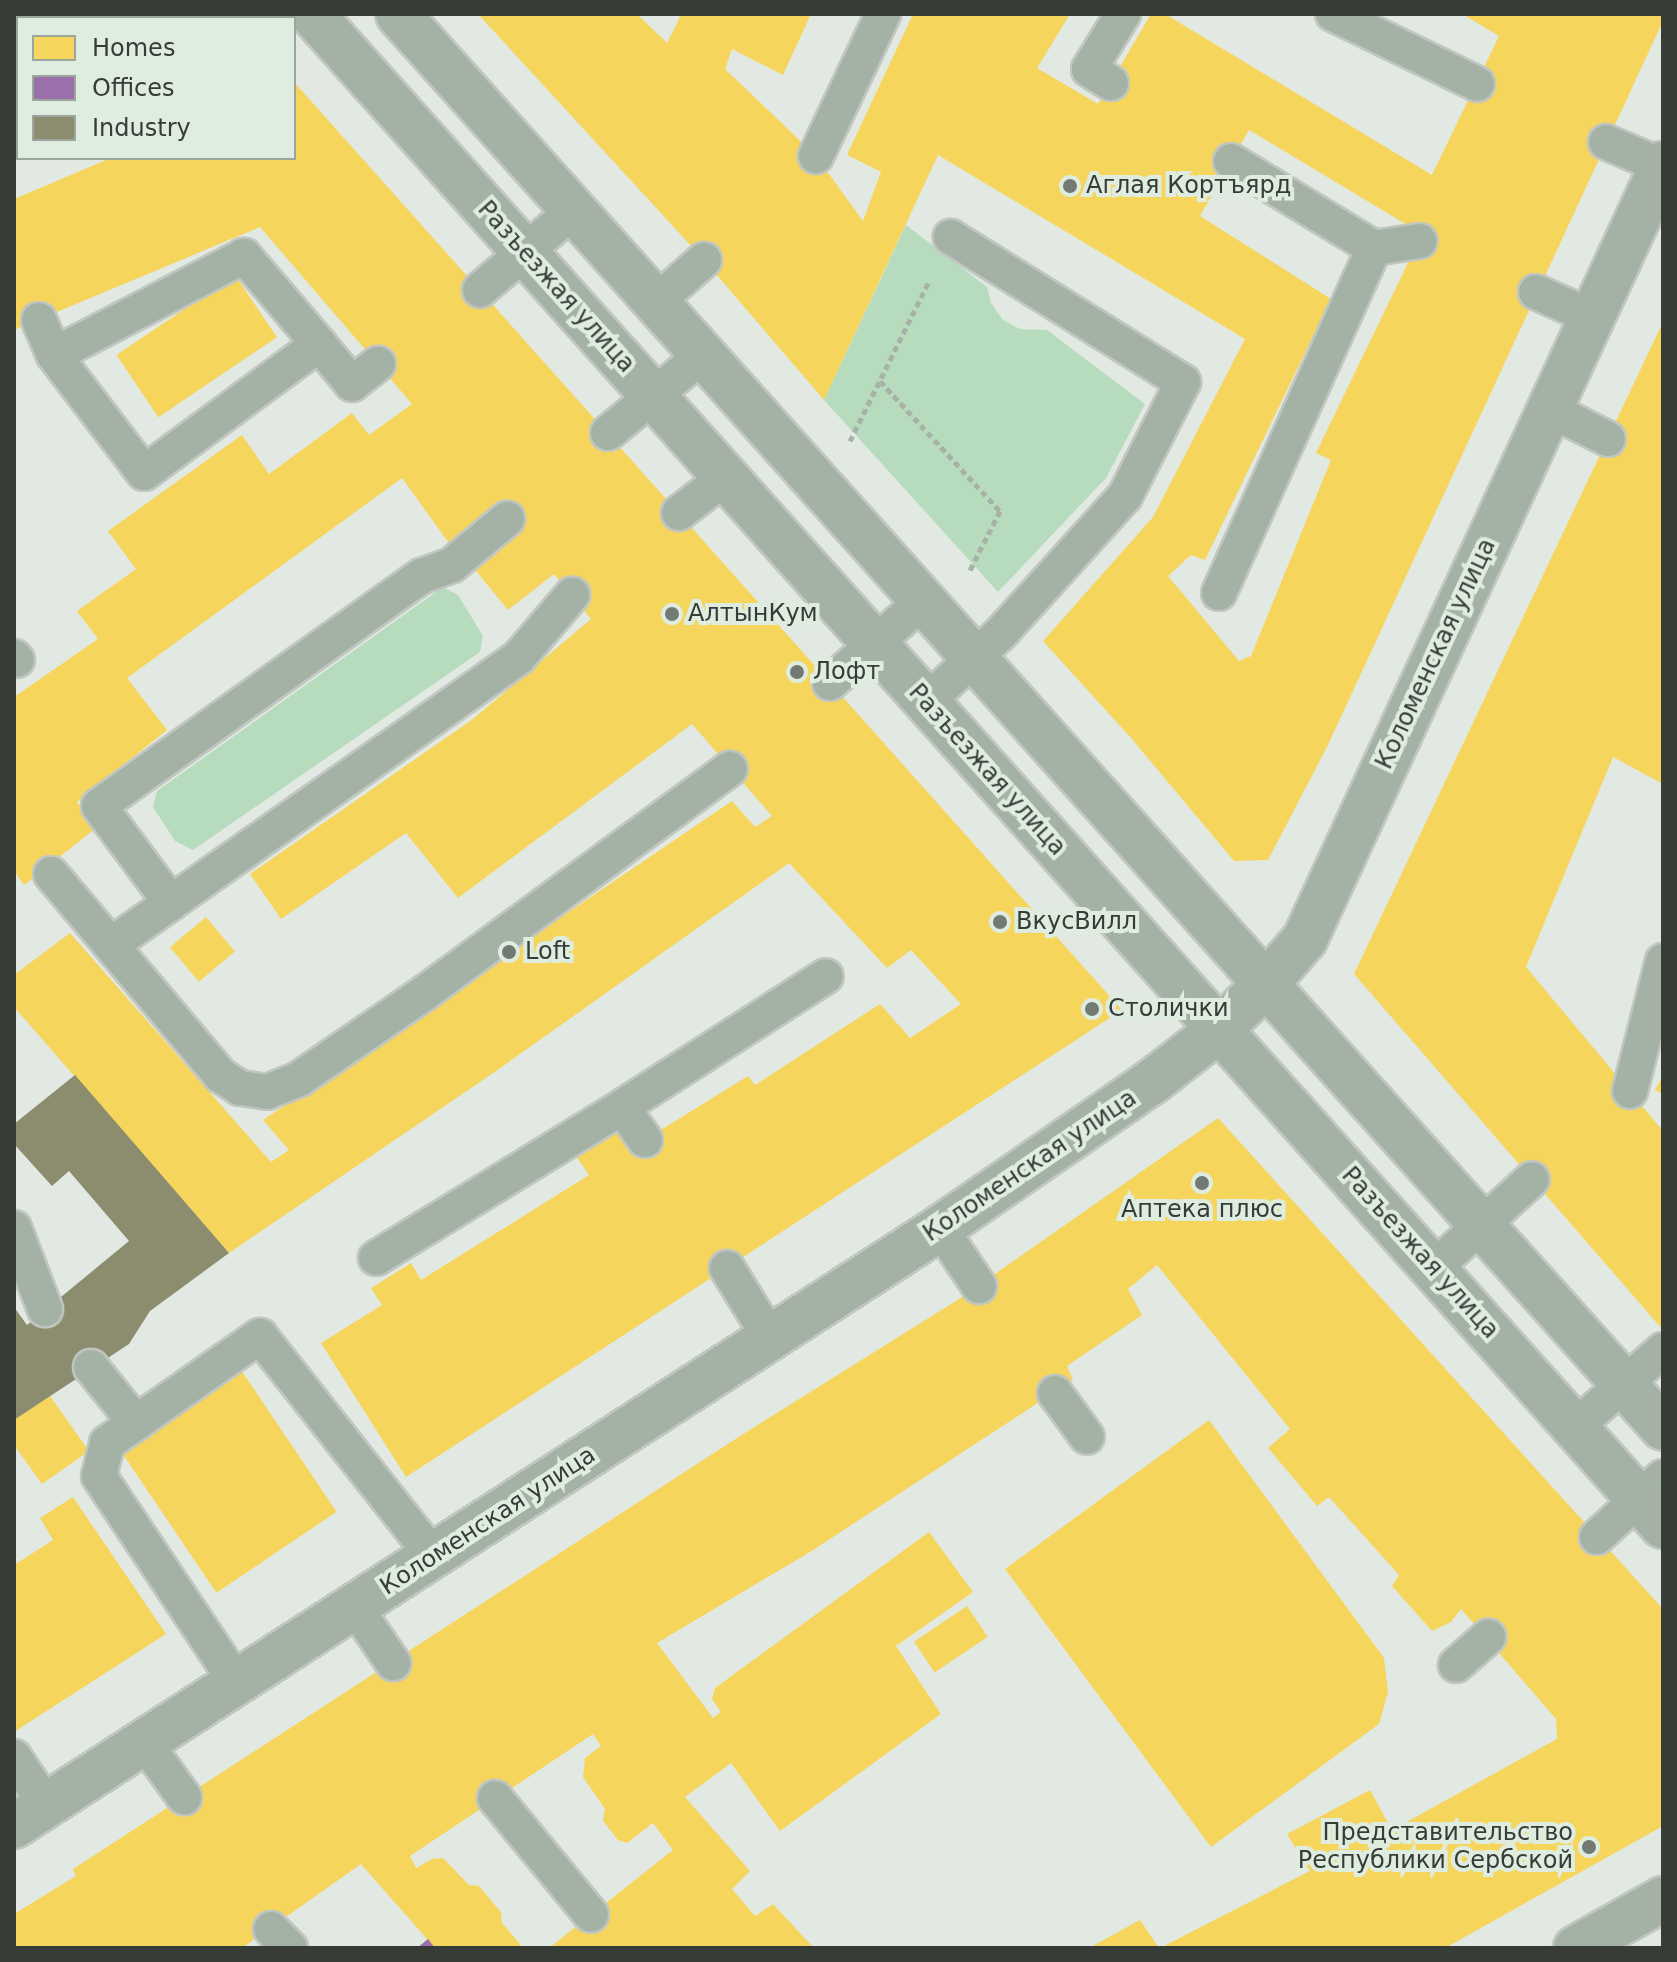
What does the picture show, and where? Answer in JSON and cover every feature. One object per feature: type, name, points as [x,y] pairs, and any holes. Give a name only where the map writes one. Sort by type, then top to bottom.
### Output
[{"type":"street","name":"Разъезжая улица","points":[[312,14],[1575,1427],[1655,1500]]},
{"type":"street","points":[[398,14],[1663,1428]]},
{"type":"street","name":"Коломенская улица","points":[[30,1816],[940,1228],[1153,1081],[1220,1029],[1266,984],[1305,939],[1662,165]]},
{"type":"street","points":[[1576,1948],[1663,1899]]},
{"type":"lane","points":[[816,156],[883,14]]},
{"type":"lane","points":[[1111,83],[1089,69],[1123,14]]},
{"type":"lane","points":[[1333,14],[1477,84]]},
{"type":"lane","points":[[1606,142],[1662,165]]},
{"type":"lane","points":[[1231,161],[1374,248],[1419,241]]},
{"type":"lane","points":[[480,290],[574,210]]},
{"type":"lane","points":[[926,702],[975,659],[1125,496],[1183,382],[951,237]]},
{"type":"lane","points":[[1219,593],[1374,248]]},
{"type":"lane","points":[[54,355],[244,256],[352,384],[378,364]]},
{"type":"lane","points":[[656,302],[704,260]]},
{"type":"lane","points":[[1536,292],[1592,317]]},
{"type":"lane","points":[[39,320],[54,355],[144,473],[319,344]]},
{"type":"lane","points":[[608,433],[655,398],[703,355]]},
{"type":"lane","points":[[1549,409],[1608,439]]},
{"type":"lane","points":[[679,513],[726,477]]},
{"type":"lane","points":[[171,903],[99,806],[422,576],[452,565],[507,519]]},
{"type":"lane","points":[[111,945],[519,657],[572,595]]},
{"type":"lane","points":[[830,683],[923,601]]},
{"type":"lane","points":[[51,874],[220,1075],[240,1088],[267,1092],[299,1079],[426,992],[730,769]]},
{"type":"lane","points":[[1630,1091],[1663,961]]},
{"type":"lane","points":[[376,1258],[622,1107],[826,976]]},
{"type":"lane","points":[[622,1107],[645,1140]]},
{"type":"lane","points":[[1434,1268],[1532,1179]]},
{"type":"lane","points":[[14,1228],[45,1309]]},
{"type":"lane","points":[[940,1228],[979,1286]]},
{"type":"lane","points":[[727,1268],[770,1338]]},
{"type":"lane","points":[[237,1683],[99,1476],[107,1443],[260,1336],[433,1556]]},
{"type":"lane","points":[[1575,1427],[1663,1350]]},
{"type":"lane","points":[[91,1367],[136,1423]]},
{"type":"lane","points":[[1055,1393],[1087,1437]]},
{"type":"lane","points":[[1597,1537],[1655,1500]]},
{"type":"lane","points":[[355,1607],[393,1663]]},
{"type":"lane","points":[[1456,1665],[1488,1637]]},
{"type":"lane","points":[[145,1743],[184,1797]]},
{"type":"lane","points":[[14,1757],[30,1816]]},
{"type":"lane","points":[[495,1798],[591,1915]]},
{"type":"path","points":[[853,433],[951,237]]},
{"type":"path","points":[[880,381],[1000,511],[967,575]]},
{"type":"green space","points":[[906,225],[987,287],[991,303],[1003,320],[1020,329],[1047,330],[1145,404],[1106,478],[998,592],[824,400]]},
{"type":"green space","points":[[443,587],[458,595],[483,636],[480,652],[193,850],[175,841],[153,807],[157,791]]},
{"type":"building: Homes","points":[[478,14],[637,14],[667,43],[680,17],[675,14],[811,14],[783,75],[732,49],[725,69],[816,156],[863,221],[881,172],[847,155],[913,14],[1070,14],[1037,68],[1098,104],[1151,14],[1165,14],[1432,175],[1499,36],[1462,14],[1663,14],[1663,21],[1327,747],[1268,860],[1234,861],[1131,738],[1043,641],[1153,517],[1245,339],[938,155],[824,400],[704,260]],"holes":[[[1249,130],[1422,234],[1316,453],[1331,460],[1251,656],[1239,661],[1168,576],[1191,555],[1205,560],[1331,299],[1200,216]]]},
{"type":"building: Homes","points":[[296,84],[1122,1010],[406,1477],[321,1343],[382,1305],[371,1288],[411,1263],[421,1280],[589,1175],[576,1156],[617,1130],[630,1149],[748,1076],[755,1085],[880,1004],[910,1038],[961,1004],[911,950],[887,968],[789,863],[499,1069],[229,1253],[14,1007],[14,975],[70,933],[271,1162],[289,1150],[263,1120],[732,801],[755,827],[772,816],[692,724],[458,898],[406,833],[281,919],[250,874],[473,719],[591,619],[554,574],[508,610],[472,566],[517,533],[498,507],[451,546],[402,478],[127,678],[167,730],[77,802],[96,828],[24,885],[14,871],[14,697],[98,639],[77,611],[136,569],[108,531],[242,435],[269,474],[352,413],[369,435],[412,404],[260,227],[14,330],[14,199],[106,160],[296,160]]},
{"type":"building: Homes","points":[[235,275],[277,337],[158,417],[116,355]]},
{"type":"building: Homes","points":[[1663,322],[1663,784],[1613,757],[1526,967],[1663,1131],[1663,1330],[1354,974]]},
{"type":"building: Homes","points":[[206,917],[235,951],[199,982],[170,947]]},
{"type":"building: Homes","points":[[1663,1076],[1663,1094],[1655,1090]]},
{"type":"building: Homes","points":[[1218,1118],[1663,1609],[1663,1826],[1445,1948],[1160,1948],[1310,1871],[1287,1834],[1370,1790],[1392,1830],[1557,1739],[1556,1719],[1461,1609],[1451,1622],[1432,1631],[1392,1586],[1399,1575],[1329,1497],[1317,1506],[1268,1448],[1290,1429],[1157,1265],[1128,1289],[1142,1315],[1067,1366],[1073,1380],[810,1552],[657,1643],[713,1718],[721,1712],[712,1699],[715,1688],[929,1532],[973,1592],[896,1646],[941,1714],[780,1831],[731,1763],[685,1797],[750,1871],[732,1889],[755,1916],[773,1904],[814,1948],[549,1948],[673,1850],[653,1823],[627,1843],[618,1840],[603,1821],[605,1809],[583,1777],[585,1758],[601,1746],[593,1734],[410,1856],[416,1868],[432,1859],[443,1858],[469,1885],[479,1886],[501,1912],[502,1923],[520,1948],[435,1948],[361,1864],[242,1948],[14,1948],[14,1914],[76,1876],[73,1869],[737,1438],[959,1299]]},
{"type":"building: Homes","points":[[241,1370],[337,1512],[216,1593],[121,1451]]},
{"type":"building: Homes","points":[[50,1396],[89,1451],[42,1484],[14,1445],[14,1420]]},
{"type":"building: Homes","points":[[1209,1420],[1384,1658],[1388,1692],[1379,1724],[1211,1847],[1005,1569]]},
{"type":"building: Homes","points":[[73,1497],[166,1634],[14,1732],[14,1565],[53,1540],[40,1518]]},
{"type":"building: Homes","points":[[967,1606],[988,1637],[935,1672],[914,1642]]},
{"type":"building: Homes","points":[[1140,1920],[1159,1948],[1089,1948]]},
{"type":"building: Offices","points":[[428,1939],[435,1948],[417,1948]]},
{"type":"building: Industry","points":[[75,1075],[229,1253],[150,1311],[129,1344],[14,1420],[14,1307],[27,1325],[129,1241],[69,1171],[52,1186],[14,1144],[14,1124]]},
{"type":"tram line","points":[[26,16],[30,14]]},
{"type":"tram line","points":[[122,16],[126,14]]},
{"type":"place","name":"Аглая Кортъярд","points":[[1070,186]]},
{"type":"place","name":"АлтынКум","points":[[672,614]]},
{"type":"place","name":"Лофт","points":[[797,672]]},
{"type":"place","name":"ВкусВилл","points":[[1000,922]]},
{"type":"place","name":"Loft","points":[[509,952]]},
{"type":"place","name":"Столички","points":[[1092,1009]]},
{"type":"place","name":"Аптека плюс","points":[[1202,1183]]},
{"type":"place","name":"Представительство Республики Сербской","points":[[1589,1847]]}]
